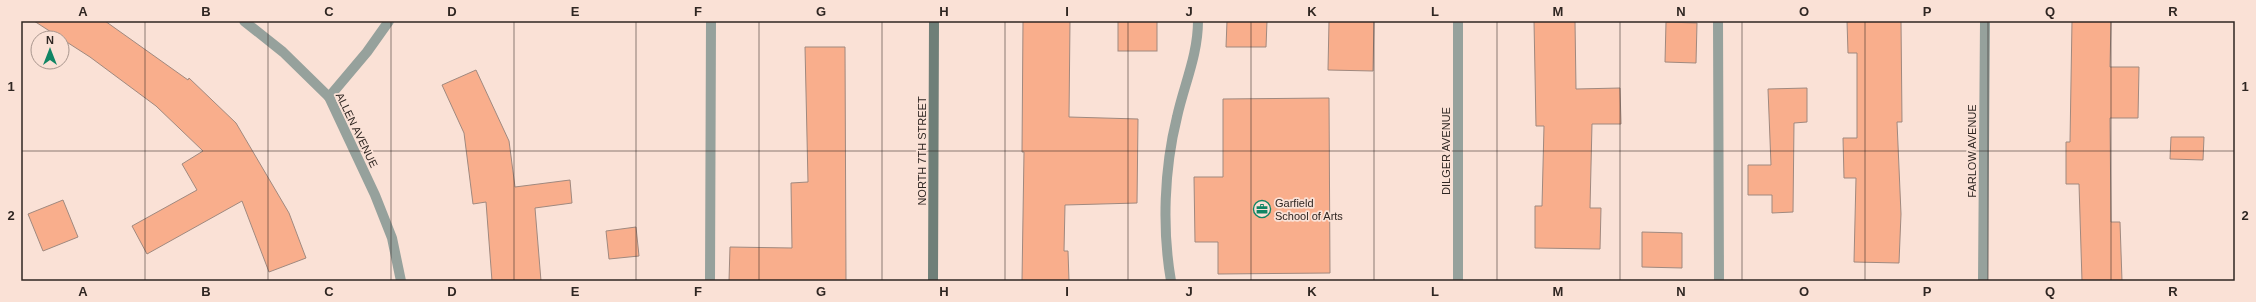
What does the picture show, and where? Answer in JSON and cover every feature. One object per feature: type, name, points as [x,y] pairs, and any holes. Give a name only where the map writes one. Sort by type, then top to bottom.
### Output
[{"type":"street","name":"ALLEN AVENUE","points":[[244,21],[284,52],[329,97],[375,195],[392,238],[401,281]]},
{"type":"street","points":[[329,97],[367,52],[389,21]]},
{"type":"street","points":[[710,281],[711,21]]},
{"type":"street","name":"NORTH 7TH STREET","points":[[933,281],[934,21]]},
{"type":"street","points":[[1171,281],[1166,252],[1165,197],[1177,117],[1193,65],[1198,21]]},
{"type":"street","name":"DILGER AVENUE","points":[[1458,21],[1458,281]]},
{"type":"street","points":[[1718,21],[1719,281]]},
{"type":"street","name":"FARLOW AVENUE","points":[[1983,281],[1985,21]]},
{"type":"building","points":[[34,21],[105,21],[188,80],[189,78],[236,123],[289,213],[306,258],[269,272],[242,201],[147,254],[132,226],[197,190],[182,164],[203,151],[156,106],[90,57],[70,44],[70,30],[48,30]]},
{"type":"building","points":[[1023,21],[1070,21],[1069,117],[1138,119],[1137,203],[1065,205],[1064,251],[1068,251],[1069,281],[1022,281],[1024,152],[1022,152]]},
{"type":"building","points":[[1118,21],[1157,21],[1157,51],[1118,51]]},
{"type":"building","points":[[1227,21],[1267,21],[1266,47],[1226,47]]},
{"type":"building","points":[[1329,21],[1374,21],[1373,71],[1328,70]]},
{"type":"building","points":[[1534,21],[1575,21],[1576,89],[1620,88],[1621,124],[1592,124],[1590,208],[1601,208],[1600,249],[1535,248],[1535,206],[1542,206],[1544,126],[1536,126]]},
{"type":"building","points":[[1847,21],[1901,21],[1902,122],[1897,122],[1901,214],[1899,263],[1854,262],[1856,178],[1844,178],[1843,138],[1857,138],[1857,53],[1848,53]]},
{"type":"building","points":[[2072,21],[2111,21],[2110,67],[2139,67],[2138,118],[2110,118],[2111,222],[2120,222],[2122,281],[2082,281],[2079,184],[2066,184],[2066,142],[2070,142]]},
{"type":"building","points":[[1666,22],[1697,23],[1696,63],[1665,62]]},
{"type":"building","points":[[805,47],[845,47],[846,281],[729,281],[730,247],[792,248],[791,183],[808,182]]},
{"type":"building","points":[[476,70],[509,141],[515,187],[570,180],[572,203],[535,208],[541,281],[492,281],[486,202],[473,204],[464,133],[442,85]]},
{"type":"building","points":[[1807,88],[1807,122],[1794,123],[1793,212],[1772,213],[1772,195],[1748,195],[1748,165],[1771,165],[1768,89]]},
{"type":"building","name":"Garfield School of Arts","points":[[1329,98],[1330,273],[1218,274],[1218,242],[1195,242],[1194,177],[1223,177],[1223,99]]},
{"type":"building","points":[[2171,137],[2204,137],[2203,160],[2170,159]]},
{"type":"building","points":[[63,200],[78,237],[43,251],[28,214]]},
{"type":"building","points":[[636,227],[639,256],[609,259],[606,231]]},
{"type":"building","points":[[1642,232],[1682,233],[1682,268],[1642,267]]},
{"type":"place","name":"Garfield School of Arts","points":[[1262,209]]}]
